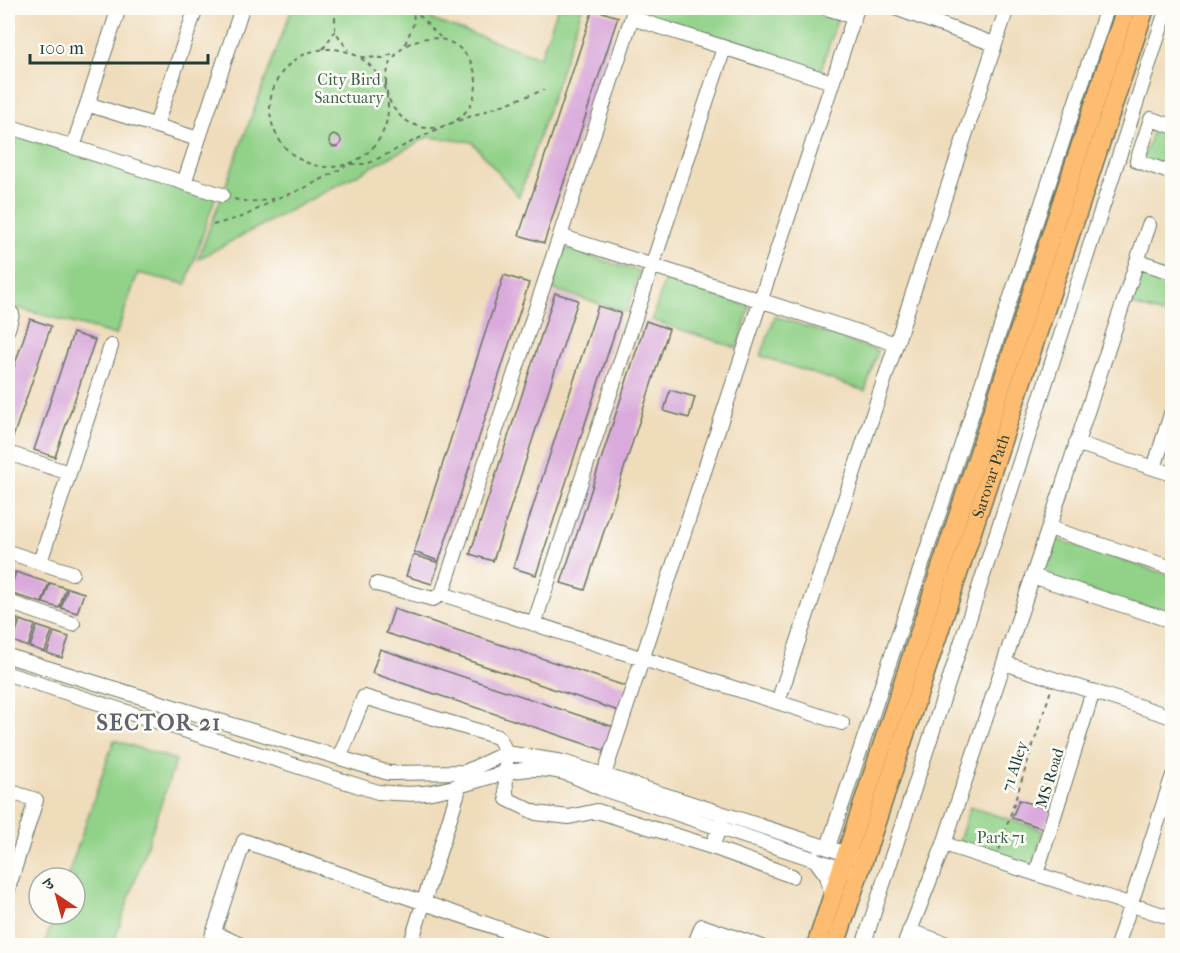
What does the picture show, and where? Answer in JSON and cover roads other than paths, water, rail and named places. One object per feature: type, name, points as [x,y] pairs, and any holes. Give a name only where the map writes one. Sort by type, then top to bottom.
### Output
[{"type":"main road","name":"Sarovar Path","points":[[816,945],[832,897],[853,864],[857,819],[1126,8]]},
{"type":"main road","name":"Sarovar Path","points":[[835,945],[853,864],[1145,8]]},
{"type":"street","points":[[73,147],[119,8]]},
{"type":"street","points":[[156,124],[196,8]]},
{"type":"street","points":[[184,183],[242,8]]},
{"type":"street","points":[[602,781],[856,12],[826,8]]},
{"type":"street","points":[[895,8],[994,44]]},
{"type":"street","points":[[778,702],[1006,8]]},
{"type":"street","points":[[812,858],[821,843],[1107,8]]},
{"type":"street","points":[[863,945],[1167,8]]},
{"type":"street","points":[[377,584],[434,599],[442,594],[633,13],[724,48],[832,82]]},
{"type":"street","points":[[534,624],[724,48]]},
{"type":"street","points":[[87,104],[198,139]]},
{"type":"street","points":[[1173,126],[1150,119],[1137,161],[1173,172]]},
{"type":"street","points":[[8,126],[222,195]]},
{"type":"street","points":[[904,945],[944,844],[1149,225]]},
{"type":"street","points":[[560,236],[896,344]]},
{"type":"street","points":[[1137,261],[1173,272]]},
{"type":"street","points":[[8,329],[12,315]]},
{"type":"street","points":[[40,562],[111,346]]},
{"type":"street","points":[[1154,468],[1173,411]]},
{"type":"street","points":[[1077,443],[1173,474]]},
{"type":"street","points":[[8,453],[69,473]]},
{"type":"street","points":[[1048,528],[1173,568]]},
{"type":"street","points":[[8,552],[72,573]]},
{"type":"street","points":[[1032,576],[1173,621]]},
{"type":"street","points":[[442,594],[842,723]]},
{"type":"street","points":[[8,603],[73,624]]},
{"type":"street","points":[[8,656],[340,756],[389,773],[465,771],[506,753],[563,762],[602,781],[719,827],[812,858],[853,864]]},
{"type":"street","points":[[1004,663],[1173,717]]},
{"type":"street","points":[[8,674],[378,792],[423,794],[508,772],[528,769],[561,772],[725,814],[821,843],[853,864]]},
{"type":"street","name":"MS Road","points":[[1036,874],[1093,691]]},
{"type":"street","points":[[340,756],[364,696],[498,736],[506,747],[508,772],[504,785],[507,799],[536,813],[569,818],[597,811],[712,847],[792,876]]},
{"type":"street","points":[[410,945],[465,771]]},
{"type":"street","points":[[1117,945],[1173,778]]},
{"type":"street","points":[[8,791],[36,800],[12,857],[8,889]]},
{"type":"street","points":[[712,847],[725,814]]},
{"type":"street","points":[[821,843],[841,836],[857,819]]},
{"type":"street","points":[[243,945],[211,939],[243,841],[550,945]]},
{"type":"street","points":[[944,844],[1173,918]]},
{"type":"street","points":[[812,858],[827,876],[832,897]]},
{"type":"street","points":[[694,945],[702,926],[760,945]]},
{"type":"street","points":[[909,931],[953,945]]},
{"type":"district","name":"SECTOR 21","points":[[159,722]]},
{"type":"park label","name":"City Bird Sanctuary","points":[[349,88]]},
{"type":"park label","name":"Park 71","points":[[1001,837]]}]
